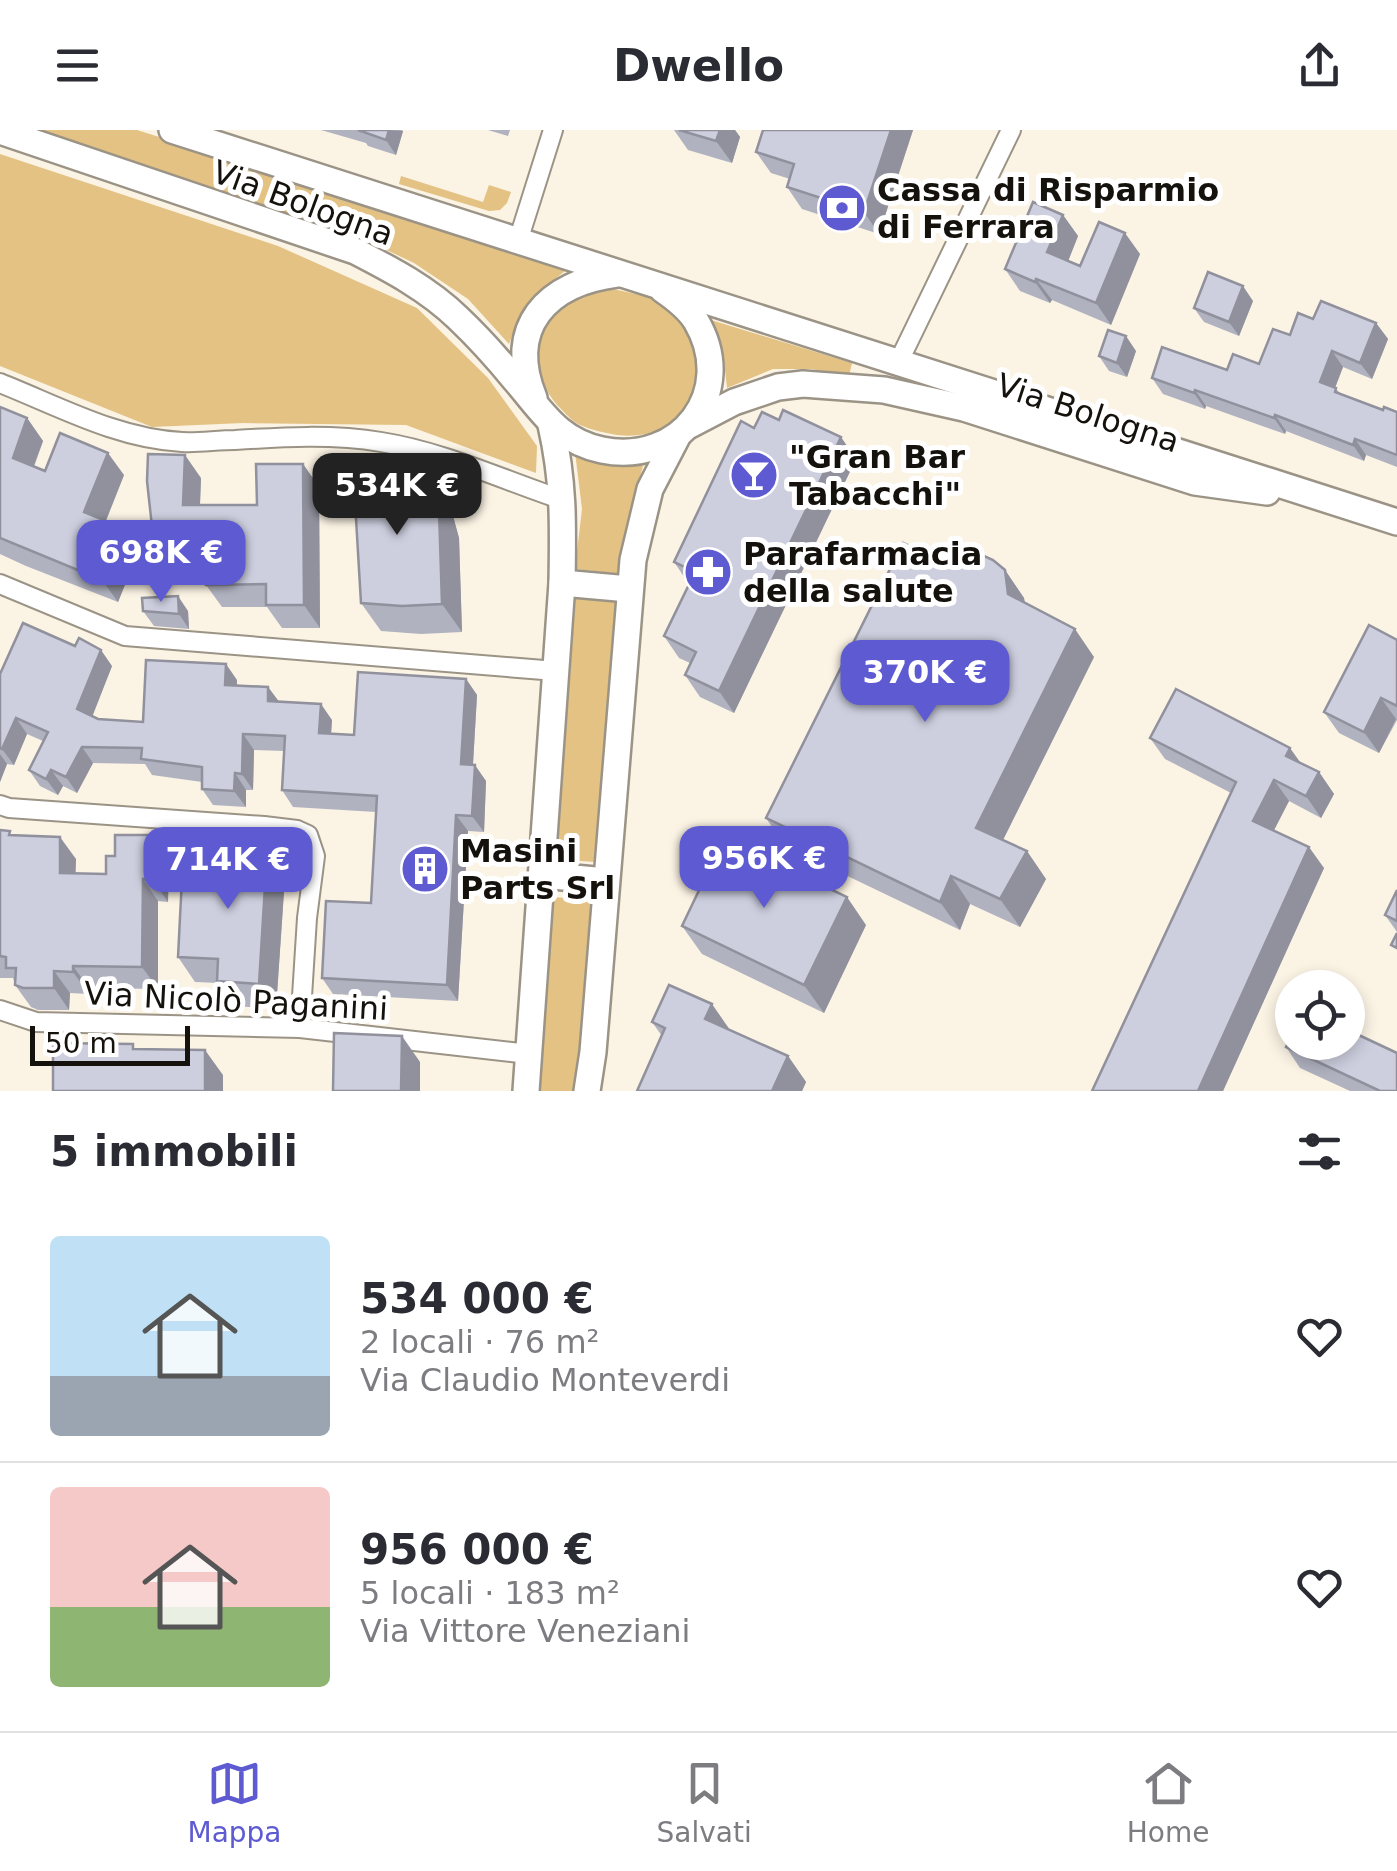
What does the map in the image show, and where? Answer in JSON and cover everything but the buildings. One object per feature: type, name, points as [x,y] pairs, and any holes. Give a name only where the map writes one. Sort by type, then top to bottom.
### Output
[{"type":"main road","name":"Via Bologna","points":[[172,130],[1397,522]]},
{"type":"main road","name":"Via Bologna","points":[[0,131],[355,251],[406,277],[456,315],[544,417],[575,442],[601,450],[626,452],[650,448],[734,402],[778,386],[850,386],[899,392],[964,408],[1195,482],[1307,493]]},
{"type":"main road","name":"Via Bologna","points":[[544,417],[527,376],[524,352],[537,314],[566,288],[592,278],[622,274]]},
{"type":"main road","name":"Via Bologna","points":[[651,282],[688,310],[707,343],[711,362],[704,402],[683,431]]},
{"type":"main road","name":"Via Bologna","points":[[850,386],[882,376],[899,362]]},
{"type":"main road","points":[[526,1091],[562,582],[564,500],[560,462],[544,417]]},
{"type":"main road","points":[[587,1091],[636,546],[650,489],[683,431]]},
{"type":"main road","points":[[562,582],[630,589]]},
{"type":"main road","points":[[542,876],[606,881]]},
{"type":"street","points":[[518,240],[553,130]]},
{"type":"street","points":[[899,362],[1012,130]]},
{"type":"street","points":[[0,383],[129,433],[158,440],[185,443],[287,437],[379,441],[470,466],[564,500]]},
{"type":"street","points":[[0,584],[125,636],[556,671]]},
{"type":"street","points":[[0,805],[264,826],[308,835],[315,856],[300,1028]]},
{"type":"street","name":"Via Nicolò Paganini","points":[[0,1010],[36,1022],[300,1028],[530,1054]]},
{"type":"shaded area","points":[[32,130],[137,130],[499,244],[566,270],[531,302],[509,344],[468,299],[414,263],[359,237]]},
{"type":"shaded area","points":[[0,154],[278,246],[417,308],[488,378],[537,446],[536,473],[406,425],[243,423],[152,427],[0,366]]},
{"type":"shaded area","points":[[401,176],[483,202],[489,185],[511,192],[500,210],[489,211],[399,184]]},
{"type":"shaded area","points":[[608,288],[660,303],[682,324],[696,351],[698,366],[693,395],[679,417],[655,431],[617,435],[577,424],[553,400],[541,374],[539,347],[549,321],[569,301]]},
{"type":"shaded area","points":[[711,320],[852,363],[849,376],[811,369],[773,369],[727,388],[723,352]]},
{"type":"shaded area","points":[[575,452],[619,466],[643,466],[630,512],[622,574],[575,569],[582,509]]},
{"type":"shaded area","points":[[571,598],[616,601],[595,862],[552,859]]},
{"type":"shaded area","points":[[553,897],[594,900],[576,1091],[540,1091]]},
{"type":"place","name":"Cassa di Risparmio di Ferrara","points":[[842,208]]},
{"type":"place","name":"\"Gran Bar Tabacchi\"","points":[[754,475]]},
{"type":"place","name":"Parafarmacia della salute","points":[[708,572]]},
{"type":"place","name":"Masini Parts Srl","points":[[425,869]]}]
